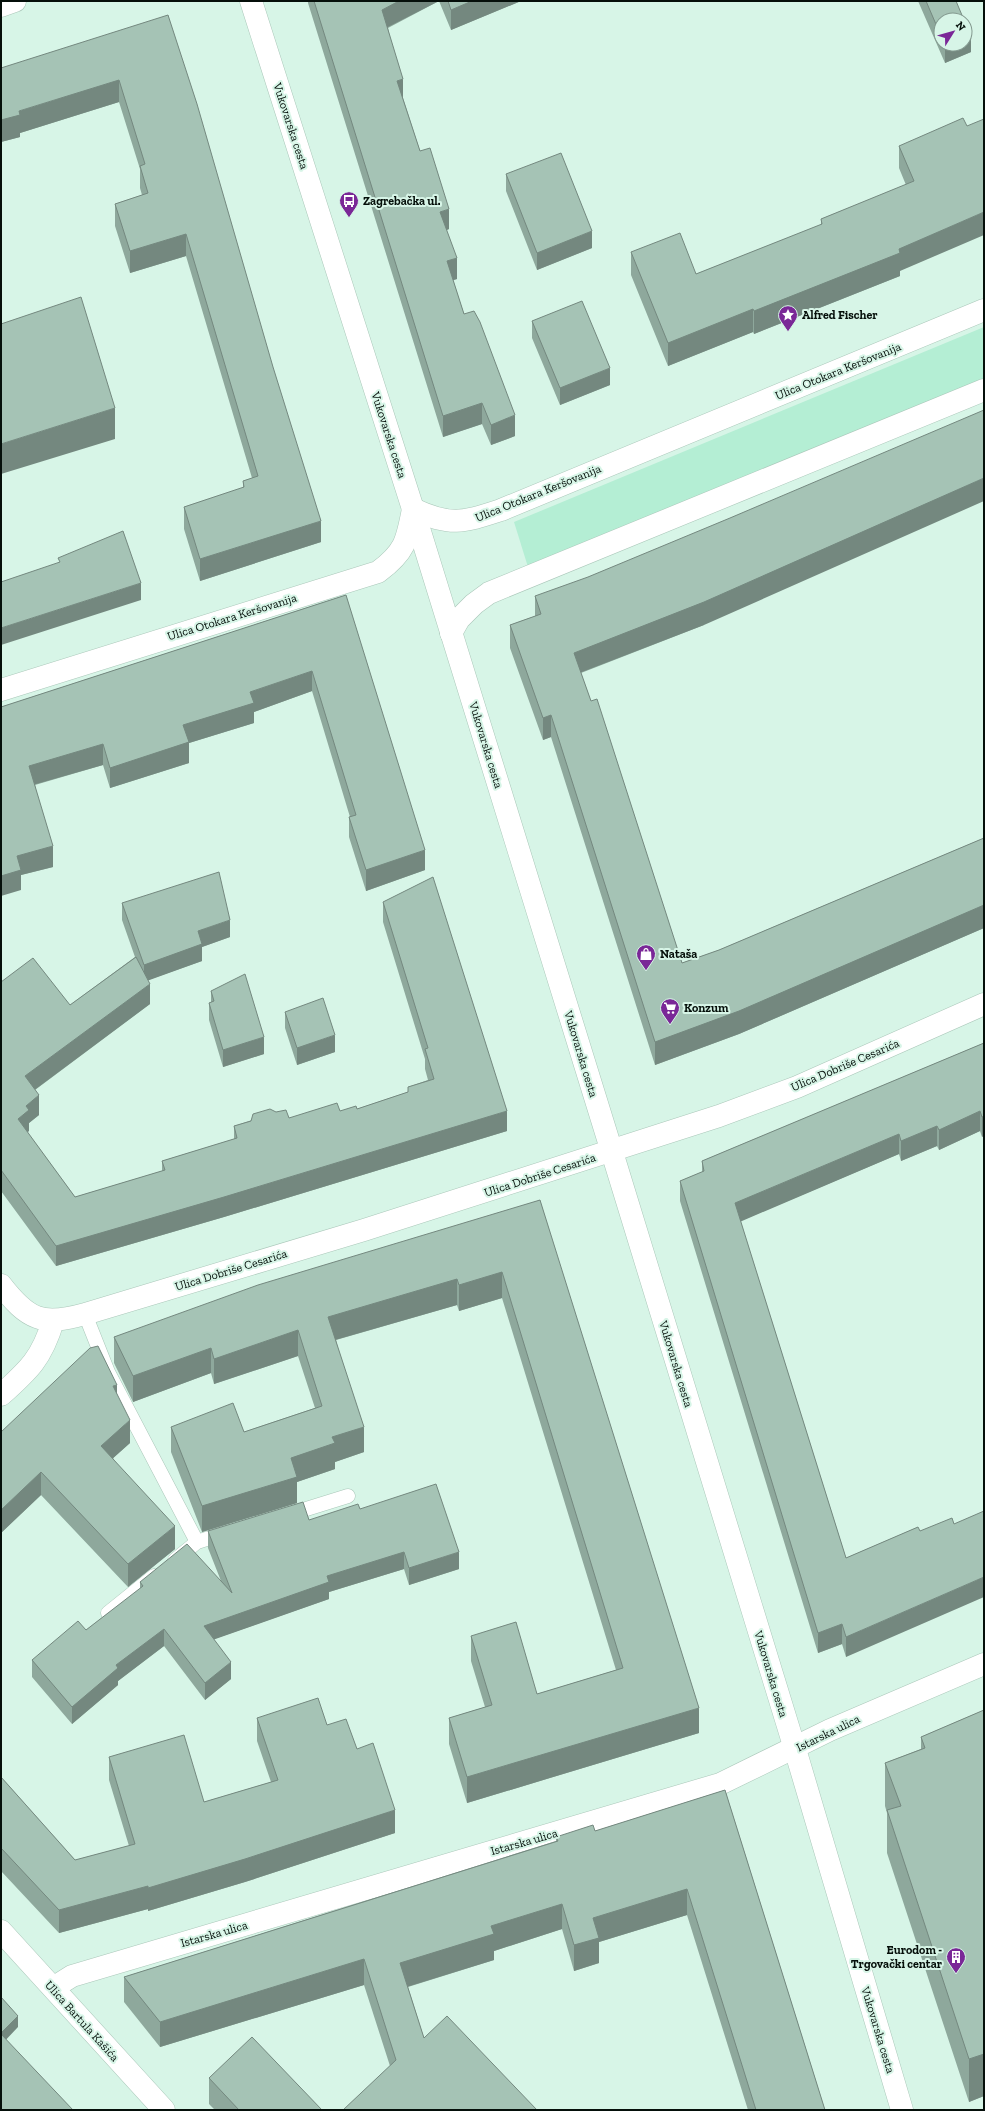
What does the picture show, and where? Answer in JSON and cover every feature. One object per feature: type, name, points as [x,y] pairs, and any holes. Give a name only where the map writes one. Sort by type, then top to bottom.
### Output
[{"type":"street","points":[[1,6],[15,1]]},
{"type":"street","name":"Vukovarska cesta","points":[[251,1],[413,509],[612,1152],[794,1749],[902,2110]]},
{"type":"street","name":"Ulica Otokara Keršovanija","points":[[1,690],[378,572],[393,561],[401,551],[408,536],[413,509],[428,516],[444,520],[463,521],[501,510],[984,310]]},
{"type":"street","points":[[451,633],[459,620],[474,604],[489,594],[984,390]]},
{"type":"street","name":"Ulica Dobriše Cesarića","points":[[53,1321],[85,1314],[364,1230],[612,1152],[719,1116],[797,1087],[984,1004]]},
{"type":"street","points":[[1,1285],[13,1300],[25,1311],[37,1318],[53,1321],[46,1343],[31,1367],[1,1395]]},
{"type":"street","name":"Istarska ulica","points":[[53,1988],[72,1976],[720,1784],[830,1730],[984,1664]]},
{"type":"street","name":"Ulica Bartula Kašića","points":[[1,1931],[164,2110]]},
{"type":"lane","points":[[85,1314],[108,1372],[198,1542]]},
{"type":"lane","points":[[273,1519],[348,1496]]},
{"type":"lane","points":[[108,1614],[198,1542],[235,1530]]},
{"type":"green space","points":[[984,327],[984,381],[528,567],[514,522]]},
{"type":"building","points":[[314,1],[399,1],[382,10],[403,79],[397,81],[420,151],[430,148],[449,209],[440,212],[457,258],[447,261],[464,314],[474,311],[480,322],[515,415],[491,425],[482,403],[443,416]]},
{"type":"building","points":[[448,1],[472,1],[451,10]]},
{"type":"building","points":[[926,1],[956,1],[961,12],[933,12],[933,17]]},
{"type":"building","points":[[168,15],[197,104],[273,367],[321,521],[200,559],[184,507],[244,487],[243,481],[258,476],[186,234],[130,251],[115,204],[148,193],[140,166],[145,164],[119,80],[19,111],[20,115],[1,120],[1,68]]},
{"type":"building","points":[[963,118],[967,126],[984,119],[984,212],[899,249],[900,253],[754,311],[753,309],[668,343],[631,252],[680,233],[696,274],[822,224],[821,219],[914,181],[899,146]]},
{"type":"building","points":[[561,153],[592,231],[537,253],[506,174]]},
{"type":"building","points":[[81,297],[115,408],[1,444],[1,324]]},
{"type":"building","points":[[582,301],[610,368],[560,388],[532,321]]},
{"type":"building","points":[[984,410],[984,478],[704,602],[574,653],[591,701],[597,699],[682,963],[719,950],[984,838],[984,905],[739,1011],[655,1042],[551,715],[543,718],[510,625],[541,614],[535,596],[588,577]]},
{"type":"building","points":[[123,531],[141,583],[1,628],[1,582],[60,562],[58,558]]},
{"type":"building","points":[[346,595],[425,850],[366,870],[349,817],[356,815],[312,671],[250,692],[254,703],[183,725],[189,742],[110,768],[103,744],[29,766],[53,846],[17,856],[21,870],[1,876],[1,707]]},
{"type":"building","points":[[219,872],[230,920],[198,931],[202,944],[144,965],[122,903]]},
{"type":"building","points":[[433,877],[507,1111],[224,1197],[56,1246],[1,1170],[1,982],[33,958],[70,1005],[136,957],[150,984],[25,1076],[39,1095],[26,1106],[29,1110],[18,1119],[75,1197],[165,1170],[162,1161],[237,1138],[234,1126],[251,1121],[253,1114],[270,1109],[276,1112],[286,1110],[289,1118],[337,1103],[340,1111],[356,1106],[357,1109],[408,1092],[408,1087],[434,1079],[425,1049],[428,1048],[383,902]]},
{"type":"building","points":[[245,974],[264,1037],[223,1050],[209,1003],[214,1001],[211,991]]},
{"type":"building","points":[[323,998],[335,1035],[297,1048],[285,1012]]},
{"type":"building","points":[[984,1043],[984,1116],[982,1117],[980,1111],[939,1130],[937,1126],[901,1141],[899,1134],[735,1203],[846,1558],[918,1527],[920,1531],[952,1518],[954,1524],[984,1511],[984,1577],[846,1637],[842,1624],[818,1633],[680,1181],[704,1171],[702,1161]]},
{"type":"building","points":[[540,1200],[699,1708],[467,1777],[449,1718],[492,1705],[471,1636],[516,1622],[537,1694],[623,1668],[502,1272],[459,1285],[457,1279],[328,1317],[364,1427],[332,1437],[335,1443],[291,1458],[297,1477],[202,1506],[171,1427],[233,1403],[244,1432],[322,1406],[298,1330],[214,1359],[211,1348],[133,1376],[114,1337],[258,1285]]},
{"type":"building","points":[[98,1346],[117,1385],[113,1386],[130,1420],[101,1446],[175,1526],[128,1564],[41,1472],[1,1510],[1,1432],[90,1348]]},
{"type":"building","points":[[436,1484],[459,1552],[409,1568],[404,1552],[327,1576],[329,1582],[204,1626],[231,1662],[205,1683],[164,1629],[116,1665],[118,1668],[72,1707],[32,1660],[78,1621],[86,1630],[143,1586],[140,1582],[187,1544],[232,1593],[208,1531],[303,1502],[309,1520],[358,1504],[360,1509]]},
{"type":"building","points":[[318,1698],[327,1725],[346,1719],[357,1749],[373,1743],[395,1810],[245,1859],[148,1888],[148,1886],[59,1910],[1,1848],[1,1777],[75,1860],[135,1844],[109,1757],[184,1735],[204,1802],[278,1780],[257,1718]]},
{"type":"building","name":"Eurodom - Trgovački centar","points":[[984,1710],[984,2054],[969,2059],[887,1810],[901,1806],[885,1763],[925,1748],[921,1737]]},
{"type":"building","points":[[725,1790],[825,2110],[756,2110],[687,1889],[593,1918],[599,1938],[574,1945],[562,1904],[491,1926],[494,1934],[400,1963],[424,2038],[447,2016],[537,2110],[343,2110],[396,2060],[364,1959],[160,2022],[124,1977],[558,1841],[556,1837],[593,1825],[595,1831]]},
{"type":"building","points":[[1,1997],[18,2016],[1,2033]]},
{"type":"building","points":[[1,2034],[73,2110],[1,2110]]},
{"type":"building","points":[[252,2037],[322,2110],[239,2110],[209,2078]]},
{"type":"place","name":"Zagrebačka ul.","points":[[349,218]]},
{"type":"place","name":"Alfred Fischer","points":[[788,332]]},
{"type":"place","name":"Nataša","points":[[646,971]]},
{"type":"place","name":"Konzum","points":[[670,1025]]},
{"type":"place","name":"Eurodom - Trgovački centar","points":[[956,1974]]}]
